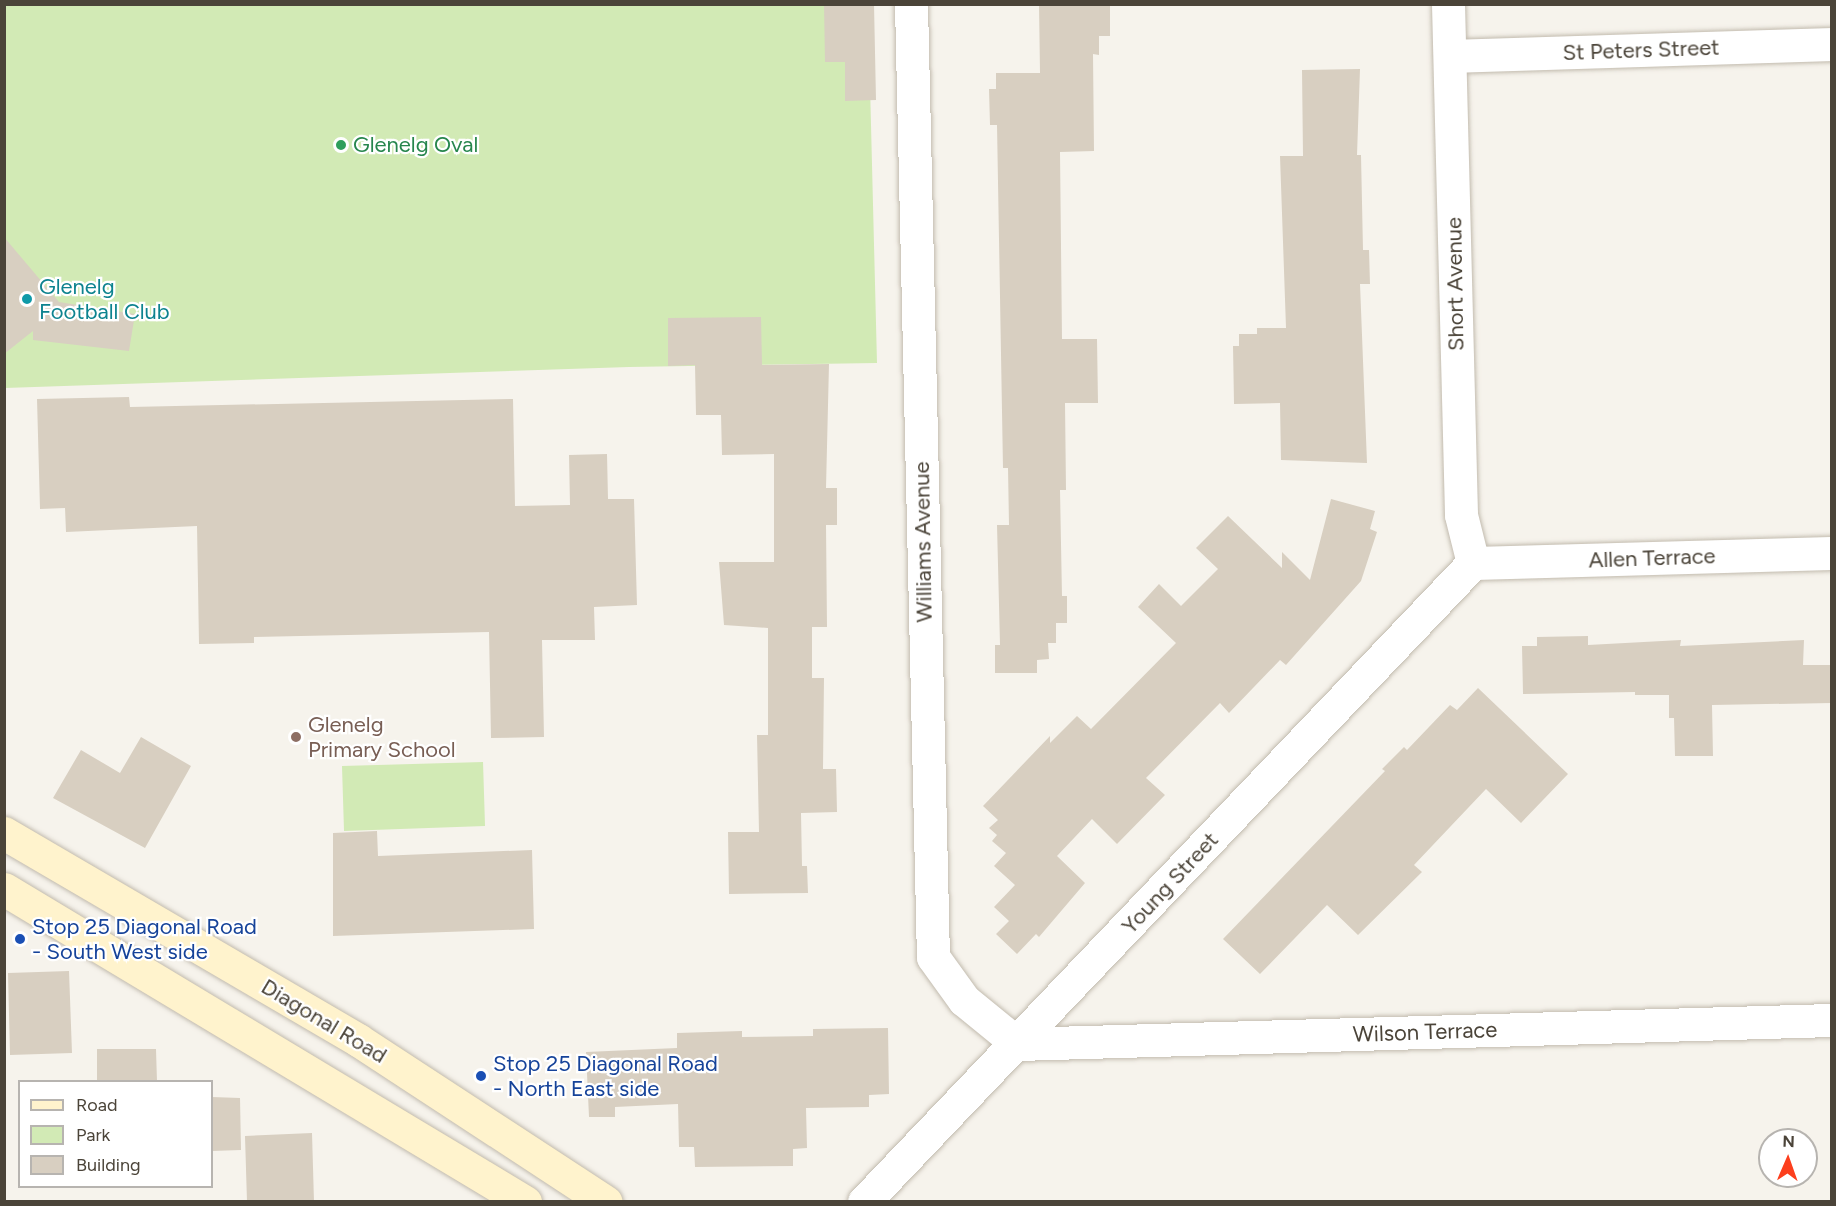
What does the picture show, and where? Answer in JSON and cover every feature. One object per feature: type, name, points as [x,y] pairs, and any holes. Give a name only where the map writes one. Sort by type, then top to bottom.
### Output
[{"type":"main road","name":"Diagonal Road","points":[[4,833],[358,1040],[606,1202]]},
{"type":"main road","points":[[4,888],[525,1202]]},
{"type":"street","name":"Williams Avenue","points":[[911,4],[933,957],[964,1000],[1018,1044]]},
{"type":"street","name":"Short Avenue","points":[[1448,4],[1461,515],[1473,562]]},
{"type":"street","name":"St Peters Street","points":[[1450,56],[1832,44]]},
{"type":"street","name":"Allen Terrace","points":[[1473,562],[1832,553]]},
{"type":"street","name":"Young Street","points":[[864,1202],[1018,1044],[1473,562]]},
{"type":"street","name":"Wilson Terrace","points":[[1018,1044],[1832,1020]]},
{"type":"green space","name":"Glenelg Oval","points":[[4,5],[868,5],[877,363],[629,367],[5,388]]},
{"type":"green space","points":[[483,762],[485,826],[344,831],[342,766]]},
{"type":"building","points":[[824,4],[874,4],[876,100],[845,101],[845,62],[825,62]]},
{"type":"building","points":[[1039,4],[1110,4],[1110,36],[1099,36],[1099,55],[1093,54],[1094,151],[1060,152],[1062,339],[1097,339],[1098,403],[1065,403],[1066,490],[1060,490],[1062,596],[1067,596],[1067,623],[1056,623],[1056,643],[1048,643],[1049,659],[1037,660],[1037,673],[995,673],[995,645],[1000,645],[997,525],[1009,525],[1008,468],[1003,468],[997,125],[990,125],[989,89],[996,89],[996,73],[1040,73]]},
{"type":"building","points":[[1360,69],[1357,155],[1361,155],[1363,250],[1369,250],[1370,284],[1360,284],[1367,463],[1281,460],[1280,403],[1234,404],[1233,346],[1239,346],[1239,334],[1257,334],[1257,328],[1286,328],[1280,156],[1303,156],[1302,70]]},
{"type":"building","points":[[4,237],[59,302],[135,314],[129,351],[33,340],[33,331],[4,354]]},
{"type":"building","points":[[761,317],[762,365],[829,364],[826,488],[837,488],[837,525],[826,525],[827,627],[812,627],[812,678],[824,678],[823,769],[836,769],[837,812],[801,813],[802,866],[807,866],[808,893],[729,894],[728,832],[759,832],[757,735],[768,735],[768,628],[724,625],[719,562],[774,562],[774,454],[722,455],[721,415],[696,415],[695,365],[668,366],[668,318]]},
{"type":"building","points":[[129,397],[130,407],[513,399],[515,506],[570,505],[569,455],[607,454],[608,499],[634,499],[637,605],[594,607],[595,640],[542,640],[544,737],[491,738],[489,632],[254,637],[254,643],[199,644],[197,526],[66,532],[65,508],[40,509],[37,399]]},
{"type":"building","points":[[1331,499],[1375,511],[1370,529],[1377,532],[1361,581],[1286,665],[1280,660],[1229,713],[1220,703],[1146,778],[1165,795],[1117,844],[1092,819],[1057,856],[1085,883],[1039,937],[1036,934],[1017,954],[996,934],[1009,921],[994,907],[1015,885],[994,866],[1006,853],[992,841],[997,835],[989,828],[998,820],[983,806],[1050,736],[1050,743],[1077,716],[1091,729],[1176,643],[1138,607],[1159,584],[1181,606],[1218,569],[1196,548],[1228,516],[1282,568],[1282,552],[1310,580]]},
{"type":"building","points":[[1588,636],[1588,645],[1681,640],[1680,646],[1804,640],[1803,665],[1832,665],[1832,703],[1712,705],[1713,756],[1675,756],[1674,718],[1669,718],[1669,695],[1635,695],[1635,692],[1523,694],[1522,646],[1537,646],[1537,637]]},
{"type":"building","points":[[1478,688],[1568,774],[1521,823],[1486,789],[1414,865],[1422,872],[1358,935],[1327,905],[1260,974],[1223,939],[1385,771],[1382,769],[1404,747],[1407,750],[1450,705],[1457,710]]},
{"type":"building","points":[[141,737],[191,766],[145,848],[53,798],[81,750],[120,773]]},
{"type":"building","points":[[377,831],[378,856],[532,850],[534,929],[333,936],[333,833]]},
{"type":"building","points":[[69,971],[72,1053],[10,1055],[8,973]]},
{"type":"building","points":[[888,1028],[889,1094],[869,1095],[869,1107],[806,1108],[807,1148],[793,1149],[793,1166],[695,1167],[694,1147],[679,1147],[678,1104],[615,1107],[615,1117],[589,1117],[586,1052],[677,1048],[677,1033],[742,1031],[742,1037],[813,1036],[813,1029]]},
{"type":"building","points":[[97,1049],[156,1049],[157,1080],[97,1080]]},
{"type":"building","points":[[213,1097],[240,1098],[241,1150],[213,1151]]},
{"type":"building","points":[[312,1133],[314,1202],[247,1202],[245,1136]]},
{"type":"place","name":"Glenelg Oval","points":[[341,145]]},
{"type":"place","name":"Glenelg Football Club","points":[[27,299]]},
{"type":"place","name":"Glenelg Primary School","points":[[296,737]]},
{"type":"place","name":"Stop 25 Diagonal Road - South West side","points":[[20,939]]},
{"type":"place","name":"Stop 25 Diagonal Road - North East side","points":[[481,1076]]}]
